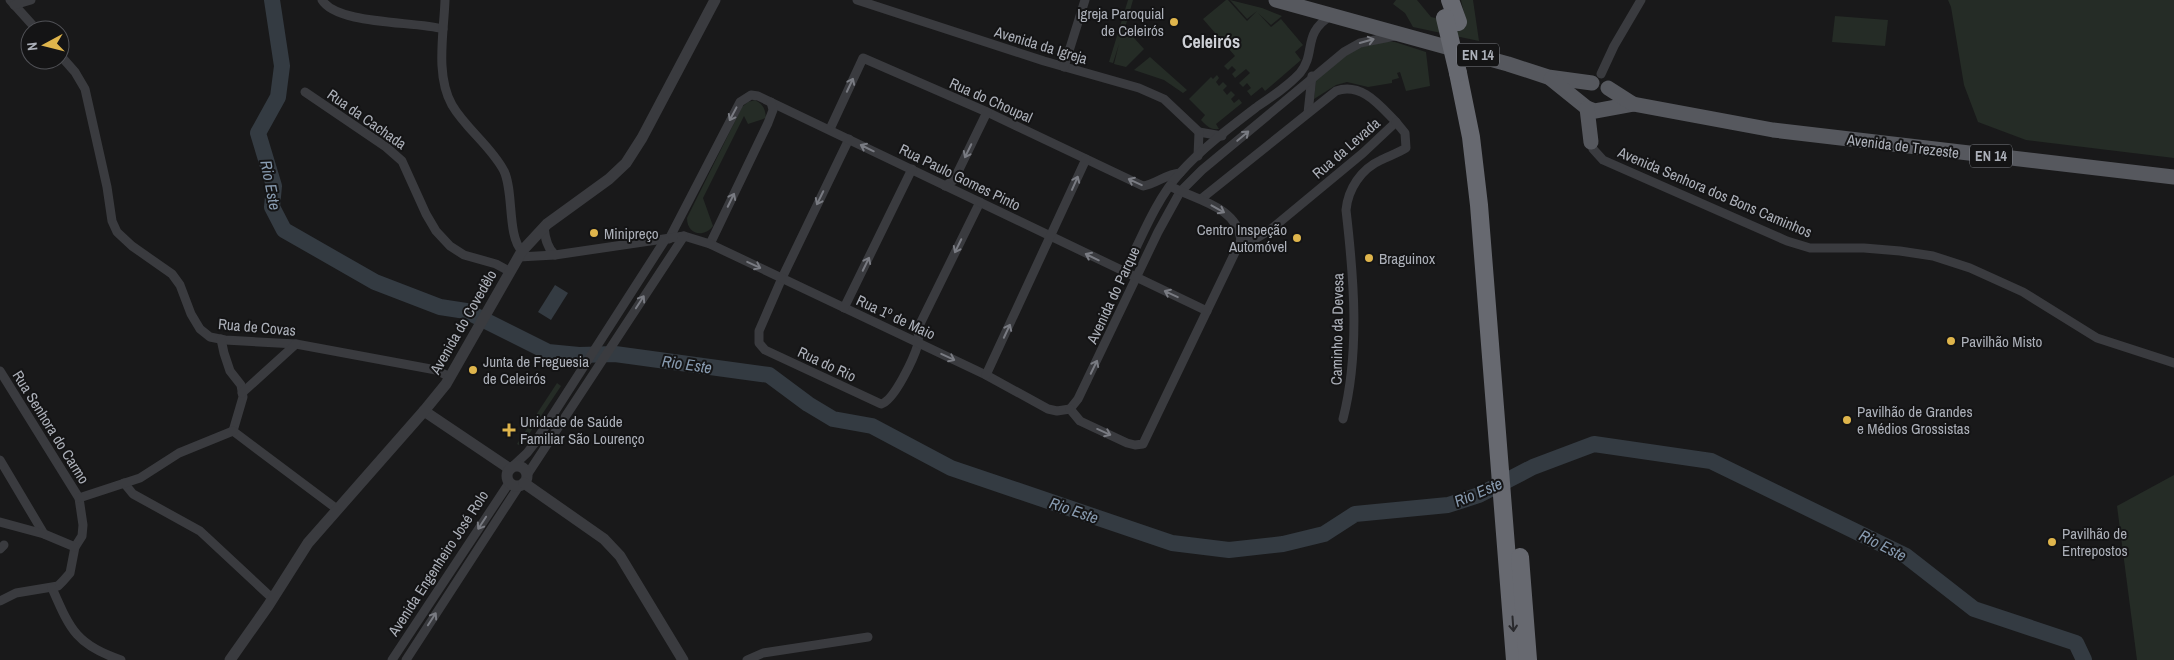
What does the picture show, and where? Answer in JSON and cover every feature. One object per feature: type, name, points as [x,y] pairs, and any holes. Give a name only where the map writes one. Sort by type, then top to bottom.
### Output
[{"type":"highway","points":[[1438,0],[1451,20]]},
{"type":"highway","points":[[1450,0],[1451,20],[1464,75],[1480,205],[1495,340],[1512,537],[1528,660]]},
{"type":"highway","points":[[1512,537],[1515,660]]},
{"type":"main road","name":"EN 14","points":[[1276,0],[1408,35],[1548,77],[1582,84],[1600,82],[1633,104]]},
{"type":"main road","name":"EN 14","points":[[1548,77],[1595,112],[1633,104]]},
{"type":"main road","points":[[1600,82],[1611,100],[1604,110],[1591,142],[1583,92],[1600,82]]},
{"type":"main road","name":"Avenida de Trezeste","points":[[1633,104],[1773,130],[2174,177]]},
{"type":"street","points":[[12,2],[31,0]]},
{"type":"street","points":[[322,0],[332,10],[348,16],[443,29]]},
{"type":"street","points":[[445,0],[441,45],[445,86],[452,105],[504,171],[510,190],[511,216],[520,254],[555,255],[667,239],[684,236],[710,244],[773,110],[771,102],[758,96],[751,95],[740,102],[667,239],[534,444],[511,468]]},
{"type":"street","name":"Avenida do Covedêlo","points":[[230,660],[273,599],[308,543],[424,411],[450,377],[520,254],[544,227],[609,179],[626,162],[642,138],[714,0]]},
{"type":"street","points":[[1064,67],[1085,0]]},
{"type":"street","points":[[1600,82],[1614,46],[1641,0]]},
{"type":"street","name":"Avenida da Igreja","points":[[860,1],[1064,67],[1139,88],[1164,98],[1199,132]]},
{"type":"street","points":[[12,2],[28,20]]},
{"type":"street","name":"Avenida do Parque","points":[[1124,272],[1163,196],[1180,173],[1212,144],[1291,82],[1305,66],[1309,46],[1317,27],[1332,15]]},
{"type":"street","name":"Avenida do Parque","points":[[1070,410],[1078,399],[1180,192],[1312,76],[1344,52],[1360,42],[1371,39],[1408,35]]},
{"type":"street","name":"Rua do Choupal","points":[[830,129],[863,58],[987,112],[1143,186],[1151,185],[1172,173],[1180,173]]},
{"type":"street","name":"Rua de Covas","points":[[70,66],[85,89],[107,187],[112,221],[118,232],[132,246],[172,274],[180,285],[191,314],[200,329],[210,337],[296,344],[436,370],[450,377]]},
{"type":"street","points":[[1201,199],[1308,113],[1312,76]]},
{"type":"street","name":"Rua da Levada","points":[[1241,240],[1252,241],[1270,230],[1363,153],[1396,122],[1370,96],[1345,88],[1336,91],[1308,113]]},
{"type":"street","name":"Rua da Cachada","points":[[305,92],[386,147],[402,161],[426,214],[436,231],[450,246],[464,255],[496,264],[510,271]]},
{"type":"street","name":"Rua Paulo Gomes Pinto","points":[[771,102],[1136,278]]},
{"type":"street","points":[[946,186],[954,180],[987,112]]},
{"type":"street","name":"Caminho da Devesa","points":[[1343,419],[1349,393],[1354,289],[1346,210],[1347,200],[1358,178],[1370,167],[1406,148],[1406,133],[1396,122]]},
{"type":"street","points":[[1198,156],[1199,132],[1222,136]]},
{"type":"street","points":[[782,278],[849,139]]},
{"type":"street","name":"Avenida Senhora dos Bons Caminhos","points":[[1591,142],[1593,149],[1603,160],[1788,241],[1810,248],[1864,248],[1933,256],[1970,268],[2023,292],[2097,338],[2174,363]]},
{"type":"street","points":[[1212,144],[1222,154]]},
{"type":"street","points":[[986,375],[1086,159]]},
{"type":"street","points":[[844,308],[912,169]]},
{"type":"street","points":[[1070,410],[1080,422],[1127,443],[1143,444],[1241,240],[1240,230],[1235,220],[1201,199],[1180,192],[1170,186]]},
{"type":"street","points":[[918,343],[918,328],[980,202]]},
{"type":"street","points":[[544,227],[550,250],[555,255]]},
{"type":"street","name":"Avenida Engenheiro José Rolo","points":[[406,660],[520,482],[684,236]]},
{"type":"street","name":"Rua 1º de Maio","points":[[710,244],[986,375],[1048,409],[1057,411],[1070,410]]},
{"type":"street","name":"Rua do Rio","points":[[782,278],[759,331],[760,343],[765,350],[881,404],[886,403],[896,393],[918,343]]},
{"type":"street","points":[[1136,278],[1207,311]]},
{"type":"street","points":[[0,602],[16,593],[58,586],[70,573],[74,546],[82,536],[83,525],[79,498],[140,478],[179,453],[232,431],[243,397],[241,385],[227,362],[221,339]]},
{"type":"street","points":[[242,393],[296,344]]},
{"type":"street","name":"Rua Senhora do Carmo","points":[[0,371],[79,498]]},
{"type":"street","points":[[424,411],[511,468]]},
{"type":"street","points":[[232,431],[337,509]]},
{"type":"street","points":[[0,460],[44,534]]},
{"type":"street","points":[[511,468],[523,467],[520,482],[604,539],[620,556],[683,660]]},
{"type":"street","name":"Avenida Engenheiro José Rolo","points":[[511,468],[507,477],[520,482]]},
{"type":"street","name":"Avenida Engenheiro José Rolo","points":[[392,660],[520,482]]},
{"type":"street","points":[[124,483],[140,499],[200,531],[273,599]]},
{"type":"street","points":[[0,522],[44,534],[74,546]]},
{"type":"street","points":[[52,588],[65,619],[78,638],[100,653],[121,660]]},
{"type":"street","points":[[747,660],[763,653],[868,637]]},
{"type":"shaded area","points":[[1128,0],[1133,0],[1125,28],[1144,49],[1126,67],[1114,64],[1119,44],[1113,63],[1109,62]]},
{"type":"shaded area","points":[[1226,0],[1247,21],[1257,11],[1247,19],[1230,0],[1262,8],[1282,16],[1271,25],[1258,13],[1271,27],[1281,19],[1303,45],[1295,52],[1301,60],[1265,91],[1262,87],[1251,96],[1247,91],[1251,88],[1247,83],[1243,87],[1239,83],[1250,73],[1246,69],[1235,78],[1232,74],[1236,70],[1232,66],[1228,70],[1224,66],[1235,56],[1203,19]]},
{"type":"shaded area","points":[[1396,0],[1417,0],[1431,17],[1467,25],[1461,0],[1473,0],[1479,41],[1413,27],[1405,13],[1393,4]]},
{"type":"shaded area","points":[[1948,0],[2174,0],[2174,158],[2026,140],[1978,122],[1964,85],[1951,7]]},
{"type":"shaded area","points":[[1835,16],[1888,20],[1885,46],[1832,42]]},
{"type":"shaded area","points":[[1382,41],[1395,42],[1426,52],[1430,86],[1406,91],[1400,72],[1397,73],[1399,78],[1392,80],[1392,83],[1368,87],[1347,82],[1336,85],[1314,99],[1316,80],[1344,55],[1355,49]]},
{"type":"shaded area","points":[[1150,57],[1187,90],[1183,93],[1164,80],[1134,70]]},
{"type":"shaded area","points":[[1217,75],[1219,78],[1216,82],[1219,86],[1223,82],[1227,86],[1223,90],[1227,95],[1231,91],[1235,95],[1231,99],[1234,103],[1239,99],[1242,103],[1216,124],[1219,129],[1213,129],[1201,120],[1205,115],[1189,99],[1211,77],[1213,79]]},
{"type":"shaded area","points":[[755,100],[764,108],[766,118],[748,124],[744,116],[703,198],[713,226],[705,232],[697,233],[690,228],[687,218],[742,107],[748,102]]},
{"type":"shaded area","points":[[555,285],[568,293],[551,320],[538,312]]},
{"type":"shaded area","points":[[557,383],[561,386],[521,446],[517,444]]},
{"type":"shaded area","points":[[2174,475],[2174,660],[2137,660],[2117,506]]},
{"type":"waterway","name":"Rio Este","points":[[272,0],[282,66],[278,97],[258,133],[274,186],[272,207],[284,230],[375,282],[440,307],[466,311],[548,352],[579,355],[615,354],[769,375],[808,404],[833,419],[872,426],[951,468],[1172,543],[1229,550],[1283,544],[1324,534],[1355,514],[1448,505],[1479,495],[1533,467],[1594,444],[1711,461],[1906,556],[1974,609],[2076,643],[2084,660]]},
{"type":"place","name":"Igreja Paroquial de Celeirós","points":[[1174,22]]},
{"type":"place","name":"Minipreço","points":[[594,233]]},
{"type":"place","name":"Centro Inspeção Automóvel","points":[[1297,238]]},
{"type":"place","name":"Braguinox","points":[[1369,258]]},
{"type":"place","name":"Pavilhão Misto","points":[[1951,341]]},
{"type":"place","name":"Junta de Freguesia de Celeirós","points":[[473,370]]},
{"type":"place","name":"Pavilhão de Grandes e Médios Grossistas","points":[[1847,420]]},
{"type":"place","name":"Unidade de Saúde Familiar São Lourenço","points":[[509,430]]},
{"type":"place","name":"Pavilhão de Entrepostos","points":[[2052,542]]},
{"type":"district","name":"Celeirós","points":[[1211,41]]}]
